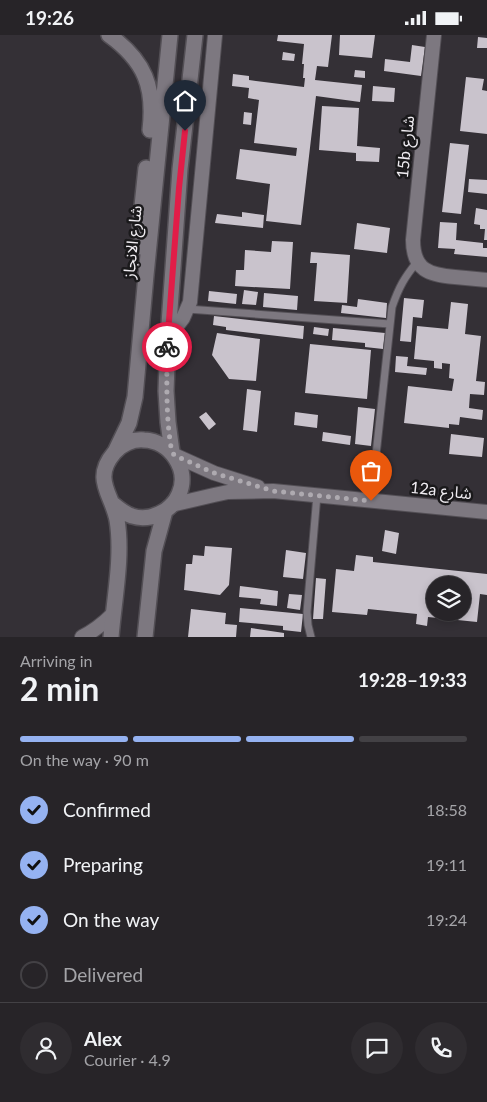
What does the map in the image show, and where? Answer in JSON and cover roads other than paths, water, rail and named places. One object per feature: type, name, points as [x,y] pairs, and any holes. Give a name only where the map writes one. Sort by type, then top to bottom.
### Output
[{"type":"street","points":[[109,35],[124,45],[136,59],[145,76],[151,94],[152,113],[140,225],[141,250],[146,275]]},
{"type":"street","name":"شارع الانجاز","points":[[116,450],[129,423],[134,404],[170,35]]},
{"type":"street","points":[[144,637],[154,551],[168,508],[179,494],[182,481],[180,467],[173,453],[166,391],[180,169],[195,35]]},
{"type":"street","points":[[168,338],[177,327],[190,302],[215,35]]},
{"type":"street","name":"15b شارع","points":[[417,262],[413,240],[434,35]]},
{"type":"street","points":[[417,262],[430,273],[487,280]]},
{"type":"street","points":[[111,637],[119,552],[118,528],[113,504],[104,486],[106,466],[116,450],[126,443],[138,439],[151,440],[163,445],[173,453]]},
{"type":"street","name":"12a شارع","points":[[173,453],[220,476],[273,491]]},
{"type":"street","name":"12a شارع","points":[[168,508],[228,492],[273,491],[487,512]]},
{"type":"street","points":[[113,504],[132,516],[144,518],[155,516],[168,508]]},
{"type":"street","points":[[82,637],[102,625],[113,614]]},
{"type":"lane","points":[[371,501],[392,307],[406,275],[417,262]]},
{"type":"lane","points":[[187,309],[390,324]]},
{"type":"lane","points":[[311,637],[307,612],[317,495]]}]
